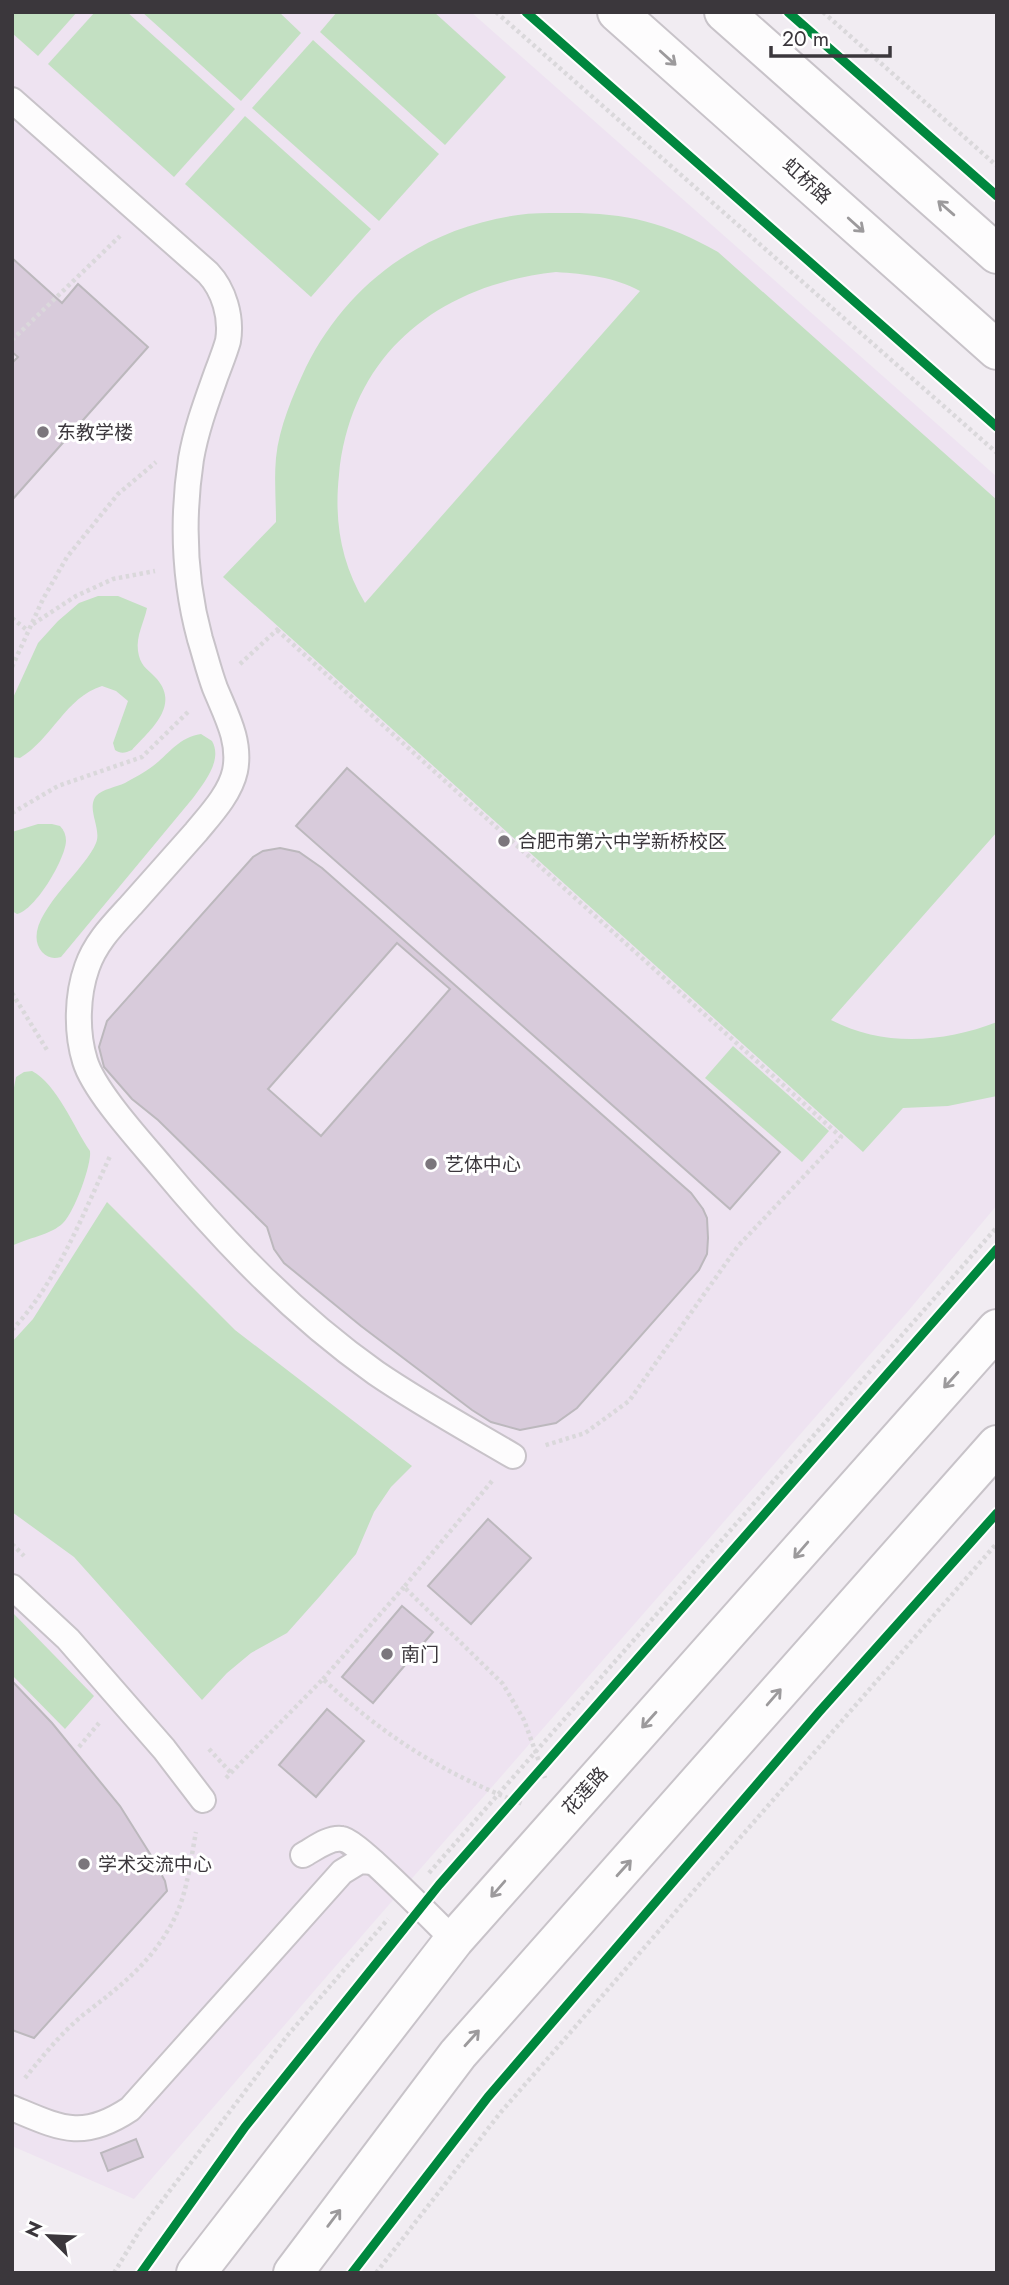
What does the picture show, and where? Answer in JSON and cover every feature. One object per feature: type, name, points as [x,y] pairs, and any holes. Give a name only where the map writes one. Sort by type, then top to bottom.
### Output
[{"type":"main road","name":"虹桥路","points":[[617,12],[997,350]]},
{"type":"main road","points":[[724,12],[997,254]]},
{"type":"main road","name":"花莲路","points":[[196,2273],[454,1940],[997,1329]]},
{"type":"main road","points":[[293,2273],[458,2054],[997,1445]]},
{"type":"lane","points":[[12,100],[208,273],[215,280],[226,307],[228,342],[198,426],[186,500],[187,565],[199,635],[235,738],[237,752],[232,782],[204,822],[108,930],[92,953],[82,980],[80,996],[79,1029],[85,1061],[130,1128],[210,1225],[290,1304],[379,1375],[513,1456]]},
{"type":"lane","points":[[12,1587],[68,1639],[164,1749],[203,1800]]},
{"type":"lane","points":[[303,1855],[332,1840],[343,1839],[373,1861],[454,1940]]},
{"type":"lane","points":[[15,2098],[51,2125],[66,2129],[93,2127],[130,2109],[342,1872],[360,1861],[373,1861]]},
{"type":"path","points":[[496,12],[997,453]]},
{"type":"path","points":[[823,12],[997,166]]},
{"type":"path","points":[[12,340],[141,216]]},
{"type":"path","points":[[12,667],[43,599],[67,557],[118,494],[198,426]]},
{"type":"path","points":[[31,625],[76,596],[113,579],[187,565]]},
{"type":"path","points":[[12,618],[28,631]]},
{"type":"path","points":[[12,813],[58,786],[142,757],[278,629],[841,1137],[738,1246],[629,1401],[585,1433],[513,1456],[323,1679],[203,1800],[182,1900],[166,1933],[140,1969],[52,2045],[15,2098]]},
{"type":"path","points":[[12,1330],[33,1304],[65,1251],[112,1151]]},
{"type":"path","points":[[114,2273],[140,2230],[287,2036],[997,1227]]},
{"type":"path","points":[[376,2273],[501,2112],[997,1543]]},
{"type":"path","points":[[404,1587],[503,1684],[524,1720],[559,1819]]},
{"type":"path","points":[[323,1679],[348,1702],[422,1758],[470,1783],[559,1819]]},
{"type":"path","points":[[534,1776],[550,1758]]},
{"type":"path","points":[[505,1810],[520,1792]]},
{"type":"shaded area","name":"合肥市第六中学新桥校区","points":[[12,12],[471,12],[997,477],[997,1205],[909,1310],[134,2199],[12,2146]]},
{"type":"green space","points":[[12,12],[77,12],[38,56],[12,33]]},
{"type":"green space","points":[[95,12],[127,12],[235,109],[174,177],[48,64]]},
{"type":"green space","points":[[142,12],[279,12],[301,33],[241,101]]},
{"type":"green space","points":[[337,12],[434,12],[506,77],[445,145],[320,32]]},
{"type":"green space","points":[[313,40],[439,154],[379,221],[252,108]]},
{"type":"green space","points":[[245,116],[371,229],[311,297],[185,184]]},
{"type":"green space","points":[[582,213],[642,220],[698,241],[718,252],[997,500],[997,832],[831,1020],[871,1035],[913,1039],[956,1034],[997,1022],[997,1096],[948,1106],[903,1108],[863,1152],[223,577],[276,522],[276,458],[283,423],[306,367],[323,337],[367,285],[392,264],[451,232],[518,215]],"holes":[[[556,272],[610,279],[640,291],[365,603],[345,557],[338,509],[339,475],[347,432],[362,394],[382,361],[408,333],[439,310],[474,292],[514,279]]]},
{"type":"green space","points":[[98,596],[118,596],[147,608],[139,634],[138,651],[146,669],[163,687],[164,707],[160,716],[132,750],[123,753],[115,750],[113,743],[128,701],[116,691],[102,686],[78,699],[31,750],[20,758],[12,757],[12,700],[38,643],[79,603]]},
{"type":"green space","points":[[201,734],[212,741],[215,756],[211,771],[193,798],[61,957],[46,956],[37,940],[38,926],[45,912],[96,843],[93,801],[96,796],[153,766],[180,742]]},
{"type":"green space","points":[[38,824],[60,826],[66,841],[48,883],[32,904],[17,914],[12,911],[12,832]]},
{"type":"green space","points":[[733,1046],[829,1131],[802,1162],[705,1078]]},
{"type":"green space","points":[[32,1071],[41,1077],[57,1096],[90,1151],[90,1157],[77,1199],[63,1223],[52,1231],[12,1246],[12,1098],[16,1077]]},
{"type":"green space","points":[[107,1202],[235,1330],[412,1466],[391,1487],[374,1512],[356,1554],[287,1633],[251,1653],[227,1673],[202,1700],[74,1557],[12,1512],[12,1342],[33,1319]]},
{"type":"green space","points":[[12,1612],[94,1696],[65,1729],[12,1675]]},
{"type":"building","name":"东教学楼","points":[[12,258],[62,303],[78,284],[148,347],[12,500],[12,363],[18,357],[12,352]]},
{"type":"building","points":[[347,768],[780,1152],[730,1209],[296,826]]},
{"type":"building","name":"艺体中心","points":[[280,848],[299,852],[322,868],[691,1193],[703,1209],[707,1218],[707,1254],[699,1270],[577,1408],[556,1423],[520,1430],[491,1422],[361,1326],[284,1263],[274,1249],[267,1227],[158,1120],[132,1099],[104,1067],[99,1047],[107,1021],[253,857],[263,851]],"holes":[[[397,943],[450,989],[321,1136],[268,1089]]]},
{"type":"building","points":[[488,1519],[531,1558],[471,1624],[428,1586]]},
{"type":"building","name":"南门","points":[[402,1606],[433,1632],[373,1703],[342,1677]]},
{"type":"building","name":"学术交流中心","points":[[12,1681],[52,1723],[120,1806],[152,1857],[165,1881],[167,1891],[34,2038],[12,2030]]},
{"type":"building","points":[[327,1709],[364,1741],[316,1797],[279,1765]]},
{"type":"building","points":[[136,2139],[143,2157],[108,2171],[101,2153]]},
{"type":"cycle path","points":[[526,12],[997,427]]},
{"type":"cycle path","points":[[788,12],[997,196]]},
{"type":"cycle path","points":[[141,2273],[245,2127],[439,1885],[997,1249]]},
{"type":"cycle path","points":[[352,2273],[488,2097],[819,1712],[997,1513]]},
{"type":"place","name":"东教学楼","points":[[43,432]]},
{"type":"place","name":"合肥市第六中学新桥校区","points":[[504,841]]},
{"type":"place","name":"艺体中心","points":[[431,1164]]},
{"type":"place","name":"南门","points":[[387,1654]]},
{"type":"place","name":"学术交流中心","points":[[84,1864]]}]
